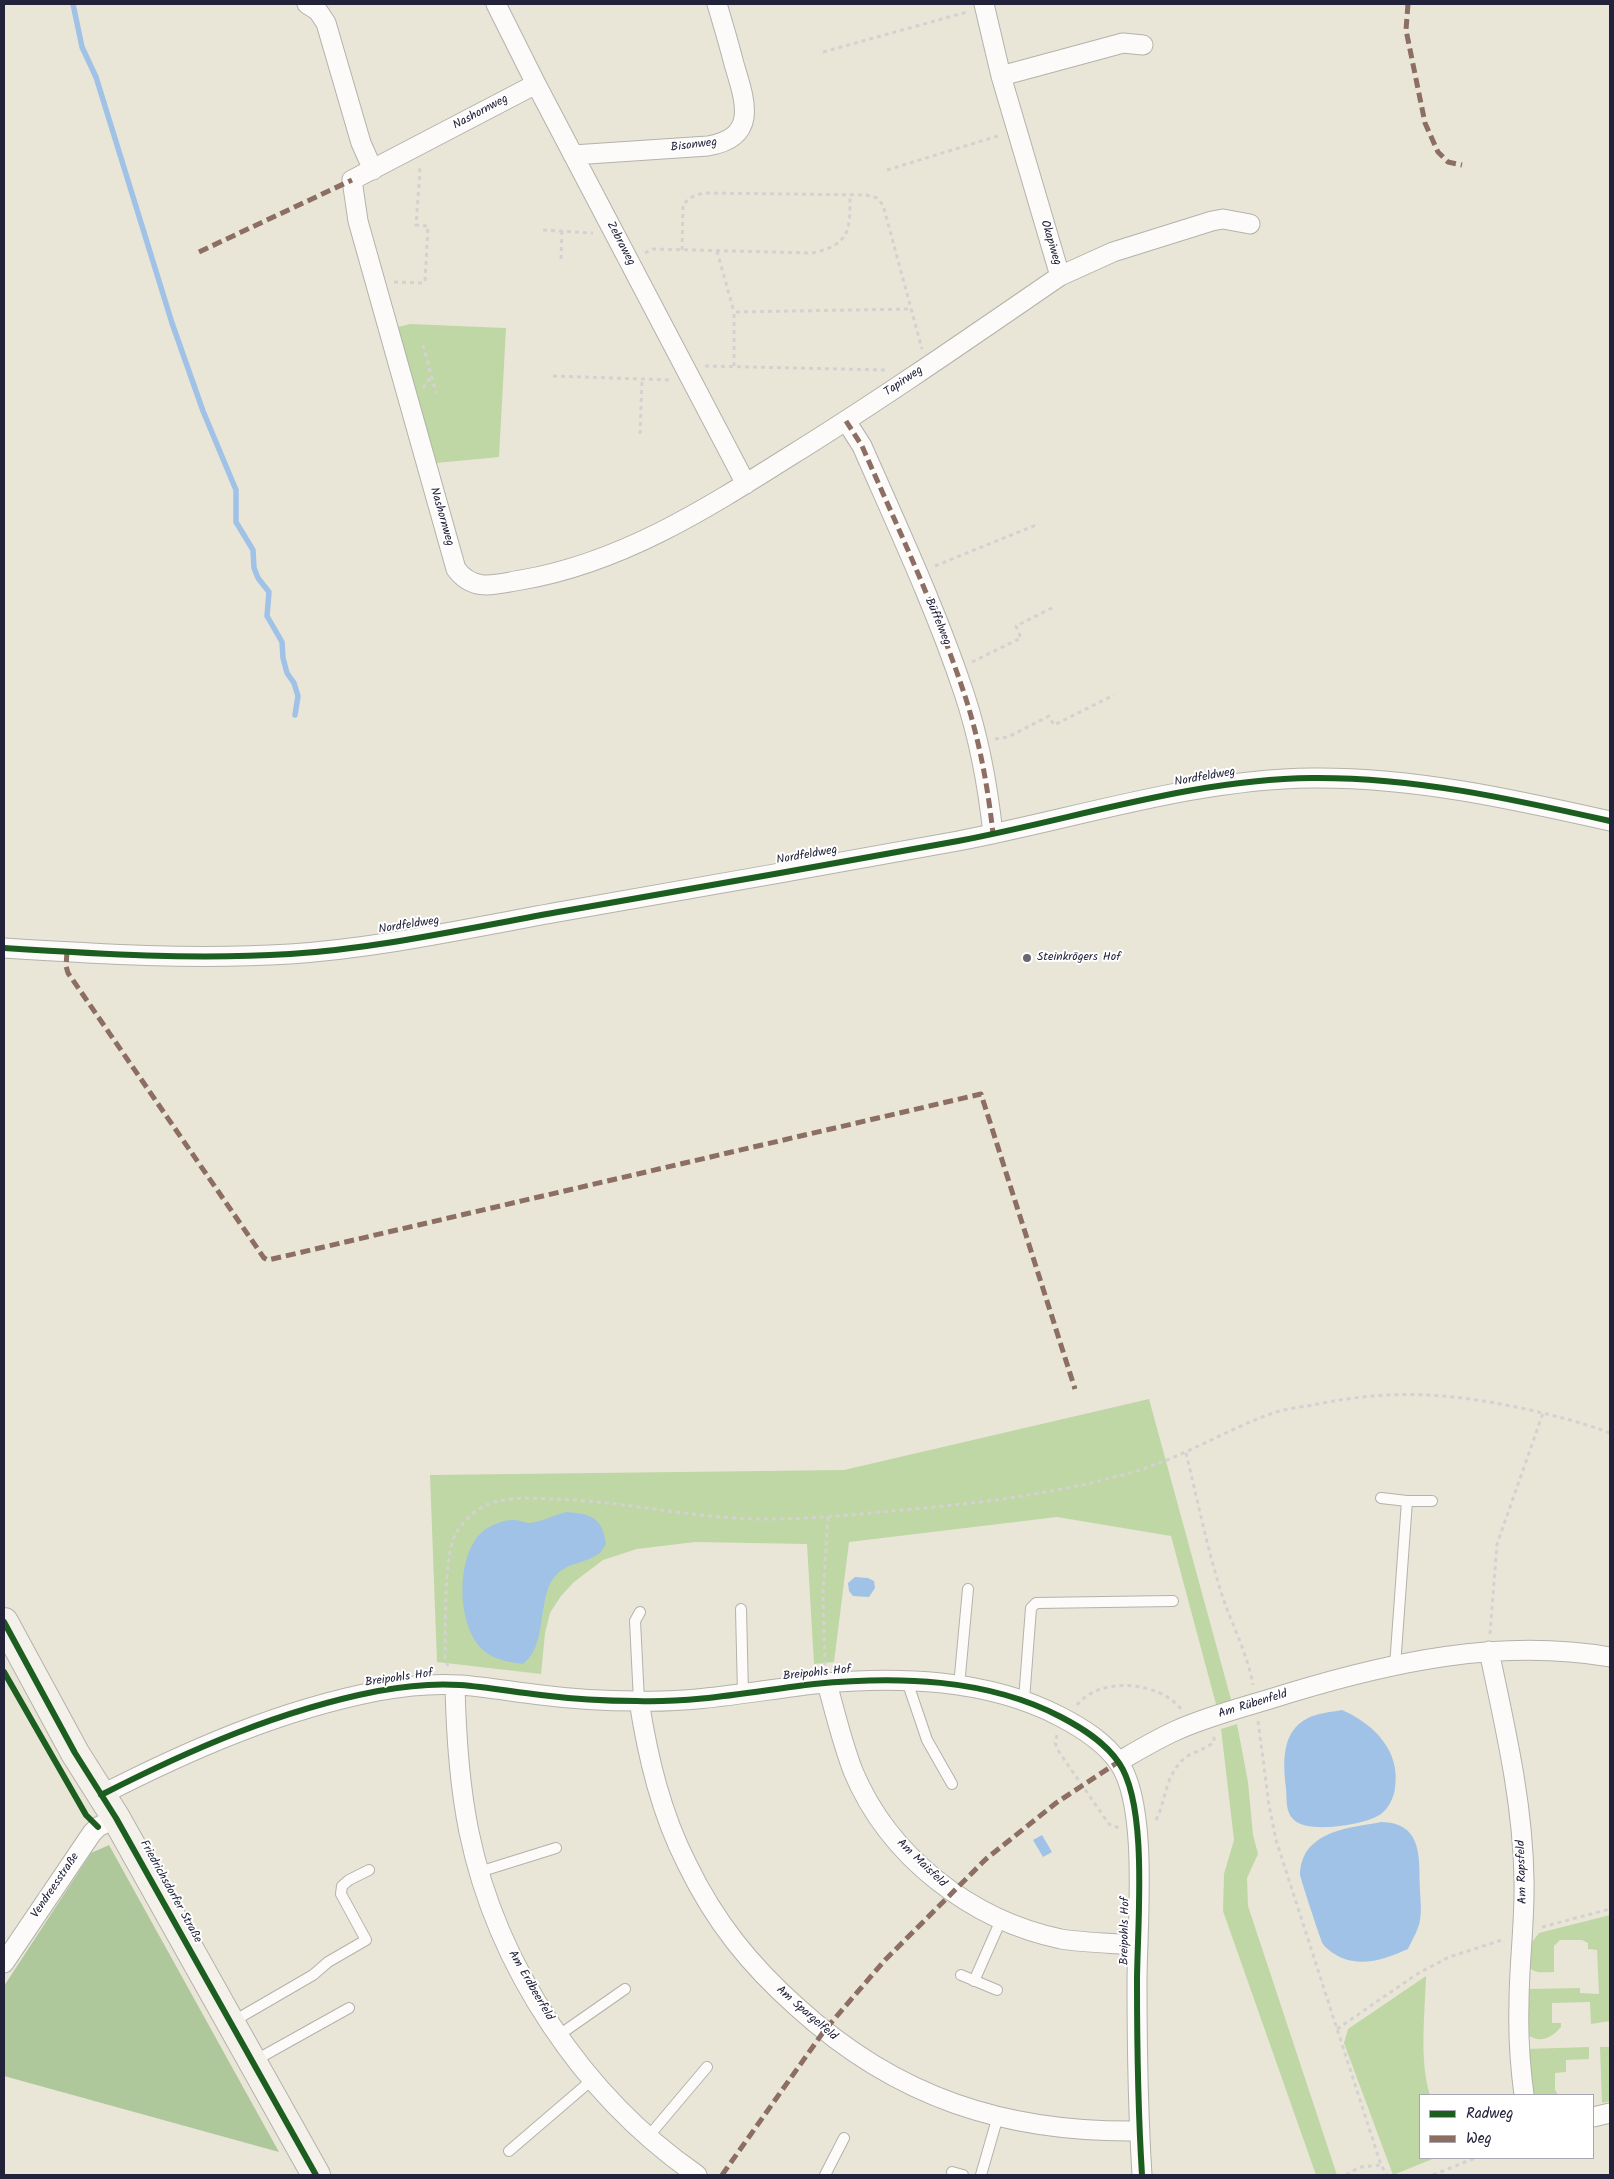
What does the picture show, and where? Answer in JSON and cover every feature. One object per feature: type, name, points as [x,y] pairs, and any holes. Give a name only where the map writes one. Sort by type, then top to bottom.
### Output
[{"type":"main road","name":"Friedrichsdorfer Straße","points":[[4,1622],[75,1754],[116,1818],[316,2175]]},
{"type":"street","points":[[307,4],[318,11],[326,23],[361,143],[373,170]]},
{"type":"street","name":"Zebraweg","points":[[496,4],[573,156],[746,484]]},
{"type":"street","name":"Bisonweg","points":[[573,156],[708,146],[720,144],[733,138],[740,130],[746,109],[717,4]]},
{"type":"street","name":"Okapiweg","points":[[984,6],[1017,130],[1060,276],[1113,252],[1218,220],[1232,219],[1250,224]]},
{"type":"street","points":[[1002,76],[1122,43],[1143,45]]},
{"type":"street","name":"Nashornweg","points":[[536,84],[352,180],[358,221],[456,569],[463,579],[470,583],[490,585],[538,577],[592,562],[677,524],[746,484]]},
{"type":"street","name":"Tapirweg","points":[[746,484],[846,421],[1060,276]]},
{"type":"street","name":"Büffelweg","points":[[846,421],[862,446],[917,573],[956,670],[978,743],[994,834]]},
{"type":"street","name":"Nordfeldweg","points":[[4,948],[196,957],[243,957],[317,952],[438,933],[994,834],[1236,783],[1315,778],[1460,789],[1610,821]]},
{"type":"street","name":"Am Rübenfeld","points":[[1118,1762],[1175,1731],[1342,1678],[1425,1659],[1489,1651],[1543,1650],[1610,1657]]},
{"type":"street","name":"Am Rapsfeld","points":[[1489,1651],[1513,1761],[1521,1820],[1524,1932],[1519,2003],[1519,2060],[1524,2094]]},
{"type":"street","name":"Breipohls Hof","points":[[101,1795],[201,1747],[288,1715],[377,1692],[414,1686],[455,1685],[551,1697],[671,1701],[827,1683],[872,1680],[960,1686],[1024,1700],[1042,1707],[1083,1730],[1098,1741],[1118,1762],[1126,1776],[1134,1809],[1138,1875],[1137,1945],[1142,2175]]},
{"type":"street","name":"Am Maisfeld","points":[[827,1683],[841,1737],[854,1772],[872,1806],[891,1834],[934,1878],[966,1901],[1020,1928],[1063,1939],[1137,1945]]},
{"type":"street","name":"Am Erdbeerfeld","points":[[455,1685],[458,1760],[469,1832],[479,1872],[513,1962],[559,2035],[593,2080],[648,2137],[697,2175]]},
{"type":"street","name":"Am Spargelfeld","points":[[639,1701],[646,1745],[656,1786],[671,1828],[700,1888],[720,1923],[743,1954],[773,1985],[824,2031],[862,2060],[903,2082],[947,2101],[998,2116],[1075,2130],[1140,2131]]},
{"type":"street","name":"Vendreesstraße","points":[[4,1963],[92,1833],[98,1827],[116,1818]]},
{"type":"street","points":[[1594,2117],[1610,2113]]},
{"type":"lane","points":[[1381,1498],[1407,1502],[1432,1501]]},
{"type":"lane","points":[[1395,1666],[1407,1502]]},
{"type":"lane","points":[[960,1686],[968,1589]]},
{"type":"lane","points":[[1024,1700],[1031,1608],[1036,1603],[1173,1601]]},
{"type":"lane","points":[[740,1609],[742,1694]]},
{"type":"lane","points":[[639,1701],[635,1620],[640,1612]]},
{"type":"lane","points":[[907,1681],[927,1740],[952,1784]]},
{"type":"lane","points":[[479,1872],[556,1848]]},
{"type":"lane","points":[[231,2022],[313,1975],[328,1962],[366,1940],[341,1894],[342,1886],[368,1870]]},
{"type":"lane","points":[[974,1980],[1001,1920]]},
{"type":"lane","points":[[961,1975],[997,1990]]},
{"type":"lane","points":[[559,2035],[625,1989]]},
{"type":"lane","points":[[252,2062],[349,2008]]},
{"type":"lane","points":[[648,2137],[707,2067]]},
{"type":"lane","points":[[509,2151],[593,2080]]},
{"type":"lane","points":[[982,2175],[998,2116]]},
{"type":"lane","points":[[825,2175],[844,2138]]},
{"type":"lane","points":[[952,2172],[963,2175]]},
{"type":"path","points":[[823,52],[984,6]]},
{"type":"path","points":[[886,170],[1017,130]]},
{"type":"path","points":[[376,285],[388,282],[422,283],[425,281],[428,226],[416,225],[420,171],[410,150]]},
{"type":"path","points":[[682,250],[683,204],[692,197],[703,193],[850,194],[877,198],[883,205],[923,353],[930,364]]},
{"type":"path","points":[[628,260],[653,250],[812,253],[829,249],[844,236],[850,226],[850,194]]},
{"type":"path","points":[[543,230],[615,234]]},
{"type":"path","points":[[561,259],[562,231]]},
{"type":"path","points":[[717,251],[734,312],[734,366]]},
{"type":"path","points":[[734,312],[911,309]]},
{"type":"path","points":[[424,345],[436,393]]},
{"type":"path","points":[[553,376],[670,381],[700,366],[734,366],[901,371],[907,380]]},
{"type":"path","points":[[640,434],[642,380]]},
{"type":"path","points":[[917,573],[1036,525]]},
{"type":"path","points":[[956,670],[1021,638],[1016,626],[1052,608]]},
{"type":"path","points":[[978,743],[1008,737],[1049,716],[1054,725],[1114,695]]},
{"type":"path","points":[[455,1685],[445,1658],[447,1593],[451,1549],[457,1532],[480,1508],[495,1502],[522,1498],[601,1501],[729,1518],[772,1520],[950,1506],[1053,1492],[1135,1472],[1186,1453],[1276,1412],[1370,1395],[1424,1394],[1475,1398],[1578,1421],[1610,1433]]},
{"type":"path","points":[[1489,1651],[1490,1613],[1497,1544],[1543,1413]]},
{"type":"path","points":[[1186,1453],[1206,1538],[1224,1602],[1244,1654],[1256,1704],[1268,1805],[1276,1840],[1337,2030],[1387,2175]]},
{"type":"path","points":[[827,1683],[823,1626],[828,1517]]},
{"type":"path","points":[[1337,2030],[1416,1974],[1449,1958],[1524,1932],[1610,1909]]},
{"type":"path","points":[[1433,2175],[1473,2159]]},
{"type":"path","points":[[1346,2175],[1360,2167],[1382,2165]]},
{"type":"green space","points":[[410,324],[506,328],[499,457],[436,463],[398,327]]},
{"type":"green space","points":[[1149,1399],[1232,1703],[1217,1708],[1171,1536],[1057,1517],[849,1542],[834,1662],[814,1664],[807,1544],[695,1542],[637,1549],[603,1560],[574,1582],[561,1596],[550,1613],[545,1633],[541,1674],[437,1662],[430,1475],[844,1470]]},
{"type":"green space","points":[[1237,1724],[1248,1782],[1253,1835],[1258,1854],[1247,1878],[1248,1906],[1337,2175],[1316,2175],[1223,1911],[1224,1874],[1234,1840],[1221,1729]]},
{"type":"green space","points":[[109,1845],[279,2152],[4,2076],[4,1986],[91,1853]]},
{"type":"green space","points":[[1610,1915],[1610,2021],[1591,2024],[1590,2002],[1552,2003],[1552,2023],[1561,2023],[1561,2027],[1546,2039],[1537,2039],[1527,2035],[1528,1989],[1580,1988],[1580,1993],[1599,1994],[1597,1950],[1588,1949],[1588,1943],[1582,1940],[1560,1940],[1554,1946],[1554,1972],[1544,1972],[1535,1971],[1530,1968],[1532,1942],[1539,1933]]},
{"type":"green space","points":[[1426,1976],[1424,2052],[1430,2094],[1419,2094],[1419,2159],[1433,2159],[1393,2175],[1344,2043],[1348,2029]]},
{"type":"green space","points":[[1589,2047],[1589,2059],[1566,2060],[1566,2072],[1555,2073],[1555,2090],[1557,2094],[1532,2094],[1527,2049]]},
{"type":"green space","points":[[1600,2047],[1610,2047],[1610,2101],[1602,2103]]},
{"type":"water","points":[[566,1512],[583,1514],[594,1519],[602,1528],[606,1544],[600,1553],[562,1570],[551,1582],[544,1603],[539,1637],[530,1657],[523,1664],[492,1657],[475,1640],[468,1625],[464,1609],[464,1573],[467,1556],[474,1542],[483,1531],[503,1521],[515,1520],[530,1523]]},
{"type":"water","points":[[855,1577],[868,1578],[874,1581],[875,1588],[869,1597],[853,1596],[849,1591],[848,1583]]},
{"type":"water","points":[[1342,1710],[1365,1723],[1383,1740],[1394,1762],[1396,1775],[1392,1799],[1389,1806],[1381,1814],[1363,1822],[1324,1827],[1311,1827],[1301,1824],[1291,1817],[1287,1805],[1284,1768],[1288,1739],[1299,1724],[1308,1718]]},
{"type":"water","points":[[1381,1822],[1405,1828],[1412,1835],[1416,1844],[1419,1865],[1421,1916],[1417,1931],[1408,1949],[1376,1960],[1350,1961],[1335,1954],[1323,1944],[1300,1875],[1301,1864],[1305,1853],[1310,1847],[1325,1836],[1343,1829]]},
{"type":"water","points":[[1042,1835],[1052,1852],[1043,1857],[1033,1840]]},
{"type":"waterway","points":[[73,4],[82,47],[96,77],[172,323],[203,411],[236,490],[236,522],[253,550],[254,568],[258,578],[269,592],[267,616],[282,642],[283,658],[287,673],[294,683],[298,696],[295,715]]},
{"type":"marked path","points":[[1408,4],[1406,30],[1425,123],[1438,152],[1448,162],[1462,165]]},
{"type":"marked path","points":[[199,252],[352,180]]},
{"type":"marked path","points":[[846,421],[862,446],[916,569],[953,662],[978,745],[986,781],[993,834]]},
{"type":"marked path","points":[[67,952],[66,966],[68,973],[264,1258],[268,1260],[981,1094],[1075,1389]]},
{"type":"marked path","points":[[722,2175],[824,2031],[885,1960],[986,1859],[1056,1803],[1118,1762]]},
{"type":"cycle path","points":[[4,948],[111,954],[254,956],[359,947],[958,841],[1179,793],[1223,785],[1268,780],[1350,779],[1425,785],[1499,797],[1610,821]]},
{"type":"cycle path","points":[[4,1622],[75,1753],[116,1818],[316,2175]]},
{"type":"cycle path","points":[[4,1672],[86,1815],[98,1827]]},
{"type":"cycle path","points":[[101,1795],[201,1747],[270,1720],[342,1699],[409,1686],[460,1685],[577,1699],[659,1701],[726,1696],[814,1684],[877,1680],[940,1683],[972,1687],[1003,1694],[1033,1704],[1077,1726],[1107,1748],[1119,1763],[1128,1783],[1134,1808],[1138,1837],[1139,1869],[1137,2031],[1142,2175]]},
{"type":"place","name":"Steinkrögers Hof","points":[[1027,958]]}]
